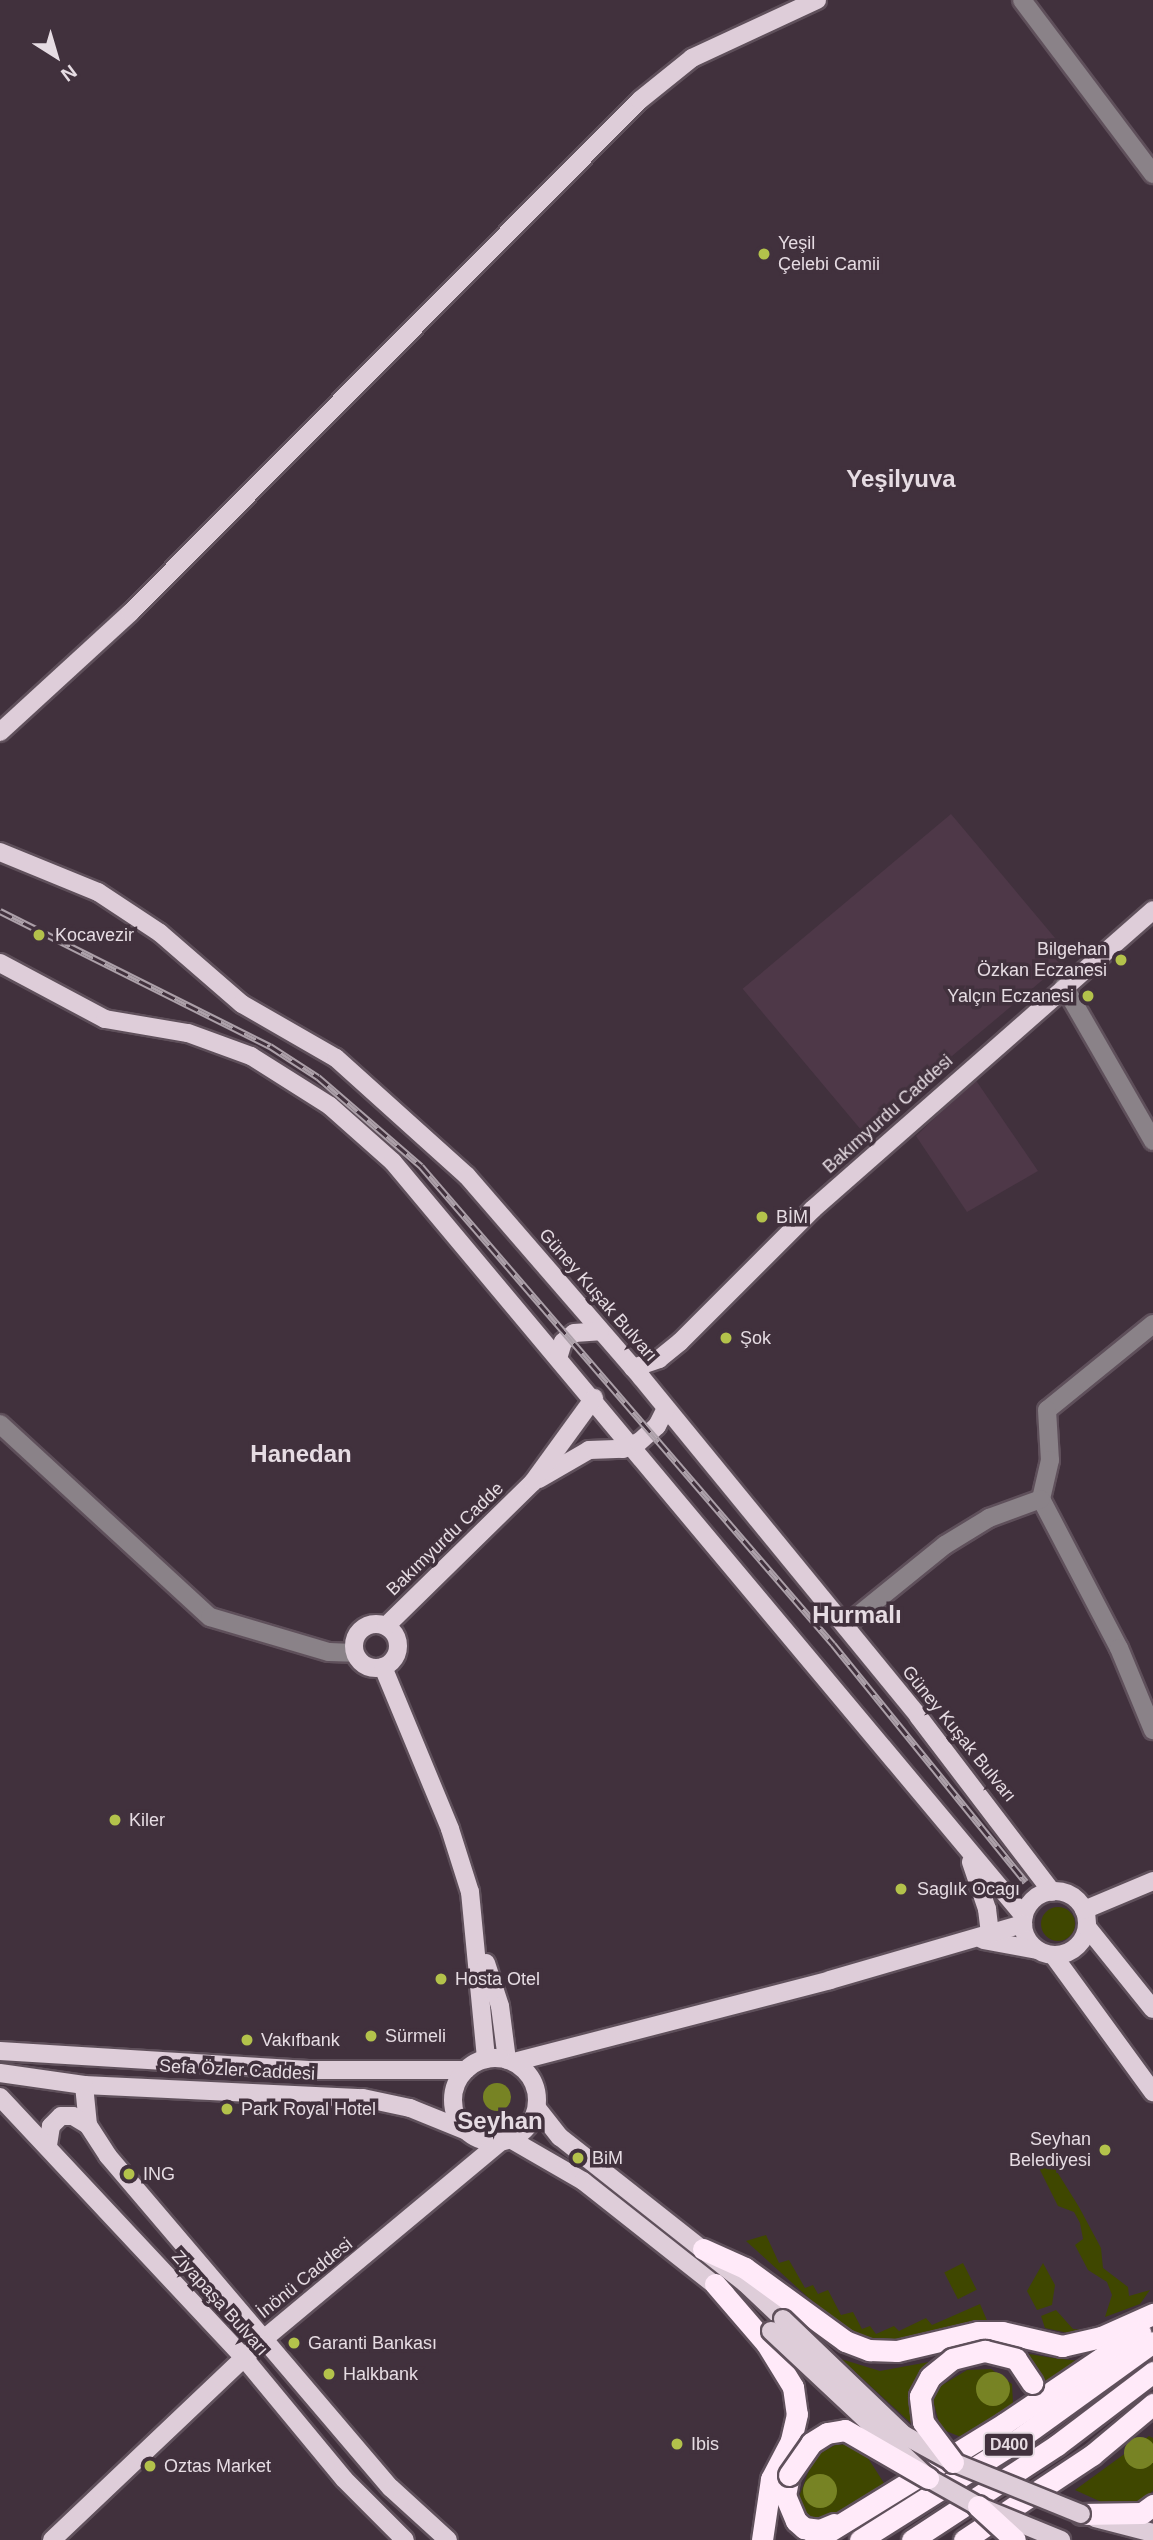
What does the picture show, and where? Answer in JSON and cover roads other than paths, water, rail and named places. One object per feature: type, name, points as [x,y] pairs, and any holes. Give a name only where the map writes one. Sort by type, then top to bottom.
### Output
[{"type":"highway","points":[[703,2249],[746,2269],[845,2341],[869,2350],[897,2351],[978,2332],[1002,2332],[1062,2346],[1101,2337],[1153,2314]]},
{"type":"highway","points":[[715,2284],[766,2343],[793,2387],[797,2414],[791,2441],[771,2479],[762,2540]]},
{"type":"highway","points":[[815,2540],[851,2515],[1005,2423],[1153,2323]]},
{"type":"highway","name":"D400","points":[[860,2540],[1006,2448],[1153,2342]]},
{"type":"highway","points":[[953,2462],[923,2422],[920,2396],[930,2377],[952,2359],[985,2351],[1016,2359],[1032,2383],[1029,2400],[1005,2423]]},
{"type":"highway","name":"D400","points":[[912,2540],[1057,2445],[1153,2372]]},
{"type":"highway","points":[[964,2540],[1147,2415]]},
{"type":"highway","points":[[851,2515],[820,2530],[804,2528],[787,2508],[789,2475],[811,2443],[828,2433],[845,2430],[928,2478]]},
{"type":"highway","points":[[1081,2514],[1142,2513],[1153,2505]]},
{"type":"highway","points":[[978,2506],[1015,2540]]},
{"type":"main road","points":[[0,732],[159,584],[640,100],[692,58],[817,0]]},
{"type":"main road","name":"Güney Kuşak Bulvarı","points":[[0,852],[98,892],[160,933],[243,1004],[336,1058],[467,1176],[633,1368],[845,1626],[972,1783],[1052,1892]]},
{"type":"main road","name":"Bakımyurdu Caddesi","points":[[659,1359],[813,1209],[1153,910]]},
{"type":"main road","points":[[0,963],[105,1019],[188,1034],[251,1056],[330,1106],[393,1162],[559,1355],[964,1846],[1024,1920],[1045,1952],[1153,2092]]},
{"type":"main road","points":[[559,1355],[563,1342],[574,1333],[600,1331]]},
{"type":"main road","points":[[633,1368],[659,1359]]},
{"type":"main road","points":[[646,1384],[659,1359]]},
{"type":"main road","points":[[533,1482],[594,1398]]},
{"type":"main road","points":[[533,1482],[589,1450],[633,1445],[657,1426],[666,1408]]},
{"type":"main road","name":"Bakımyurdu Cadde","points":[[386,1626],[533,1482]]},
{"type":"main road","points":[[386,1626],[398,1645],[395,1658],[383,1667],[363,1665],[354,1653],[355,1639],[364,1627],[386,1626]]},
{"type":"main road","points":[[383,1667],[450,1829],[470,1892],[486,2059]]},
{"type":"main road","points":[[964,1846],[987,1909],[989,1933]]},
{"type":"main road","points":[[969,1938],[1045,1952],[1072,1951],[1085,1918],[1153,1881]]},
{"type":"main road","points":[[537,2108],[524,2132],[505,2141],[485,2142],[467,2132],[455,2114],[453,2100],[466,2070],[486,2059],[510,2061],[830,1980],[1024,1920],[1034,1899],[1052,1892],[1071,1896],[1153,2009]]},
{"type":"main road","points":[[476,1940],[500,2006],[510,2061],[533,2081],[537,2108],[560,2137],[703,2249],[928,2478],[978,2506],[1061,2540]]},
{"type":"main road","name":"Sefa Özler Caddesi","points":[[0,2051],[312,2070],[466,2070]]},
{"type":"main road","name":"Sefa Özler Caddesi","points":[[0,2073],[84,2085],[363,2098],[410,2108],[467,2132]]},
{"type":"main road","name":"Ziyapaşa Bulvarı","points":[[84,2085],[88,2125],[108,2156],[187,2252],[265,2338],[391,2488],[449,2540]]},
{"type":"main road","name":"Ziyapaşa Bulvarı","points":[[0,2097],[48,2145],[244,2358],[344,2479],[405,2540]]},
{"type":"main road","points":[[48,2145],[51,2126],[61,2116],[73,2116],[88,2125]]},
{"type":"main road","points":[[505,2141],[583,2181],[715,2284],[777,2325],[904,2435],[953,2462],[1081,2514],[1153,2533]]},
{"type":"main road","name":"İnönü Caddesi","points":[[52,2540],[265,2338],[505,2141]]},
{"type":"street","points":[[1021,0],[1153,174]]},
{"type":"street","points":[[1064,986],[1153,1141]]},
{"type":"street","points":[[1153,1324],[1047,1410],[1050,1460],[1041,1499],[1123,1657],[1153,1730]]},
{"type":"street","points":[[0,1424],[210,1617],[329,1652],[354,1653]]},
{"type":"street","points":[[845,1626],[945,1545],[989,1518],[1041,1499]]},
{"type":"railway","points":[[0,911],[270,1046],[318,1077],[421,1166],[833,1644],[1026,1882]]},
{"type":"place","name":"Yeşil Çelebi Camii","points":[[764,254]]},
{"type":"place","name":"Kocavezir","points":[[39,935]]},
{"type":"place","name":"Bilgehan Özkan Eczanesi","points":[[1121,960]]},
{"type":"place","name":"Yalçın Eczanesi","points":[[1088,996]]},
{"type":"place","name":"BİM","points":[[762,1217]]},
{"type":"place","name":"Şok","points":[[726,1338]]},
{"type":"place","name":"Kiler","points":[[115,1820]]},
{"type":"place","name":"Saglık Ocagı","points":[[901,1889]]},
{"type":"place","name":"Hosta Otel","points":[[441,1979]]},
{"type":"place","name":"Sürmeli","points":[[371,2036]]},
{"type":"place","name":"Vakıfbank","points":[[247,2040]]},
{"type":"place","name":"Park Royal Hotel","points":[[227,2109]]},
{"type":"place","name":"Seyhan Belediyesi","points":[[1105,2150]]},
{"type":"place","name":"BiM","points":[[578,2158]]},
{"type":"place","name":"ING","points":[[129,2174]]},
{"type":"place","name":"Garanti Bankası","points":[[294,2343]]},
{"type":"place","name":"Halkbank","points":[[329,2374]]},
{"type":"place","name":"Ibis","points":[[677,2444]]},
{"type":"place","name":"Oztas Market","points":[[150,2466]]},
{"type":"district","name":"Yeşilyuva","points":[[901,479]]},
{"type":"district","name":"Hanedan","points":[[301,1454]]},
{"type":"district","name":"Hurmalı","points":[[857,1615]]},
{"type":"district","name":"Seyhan","points":[[500,2121]]}]
